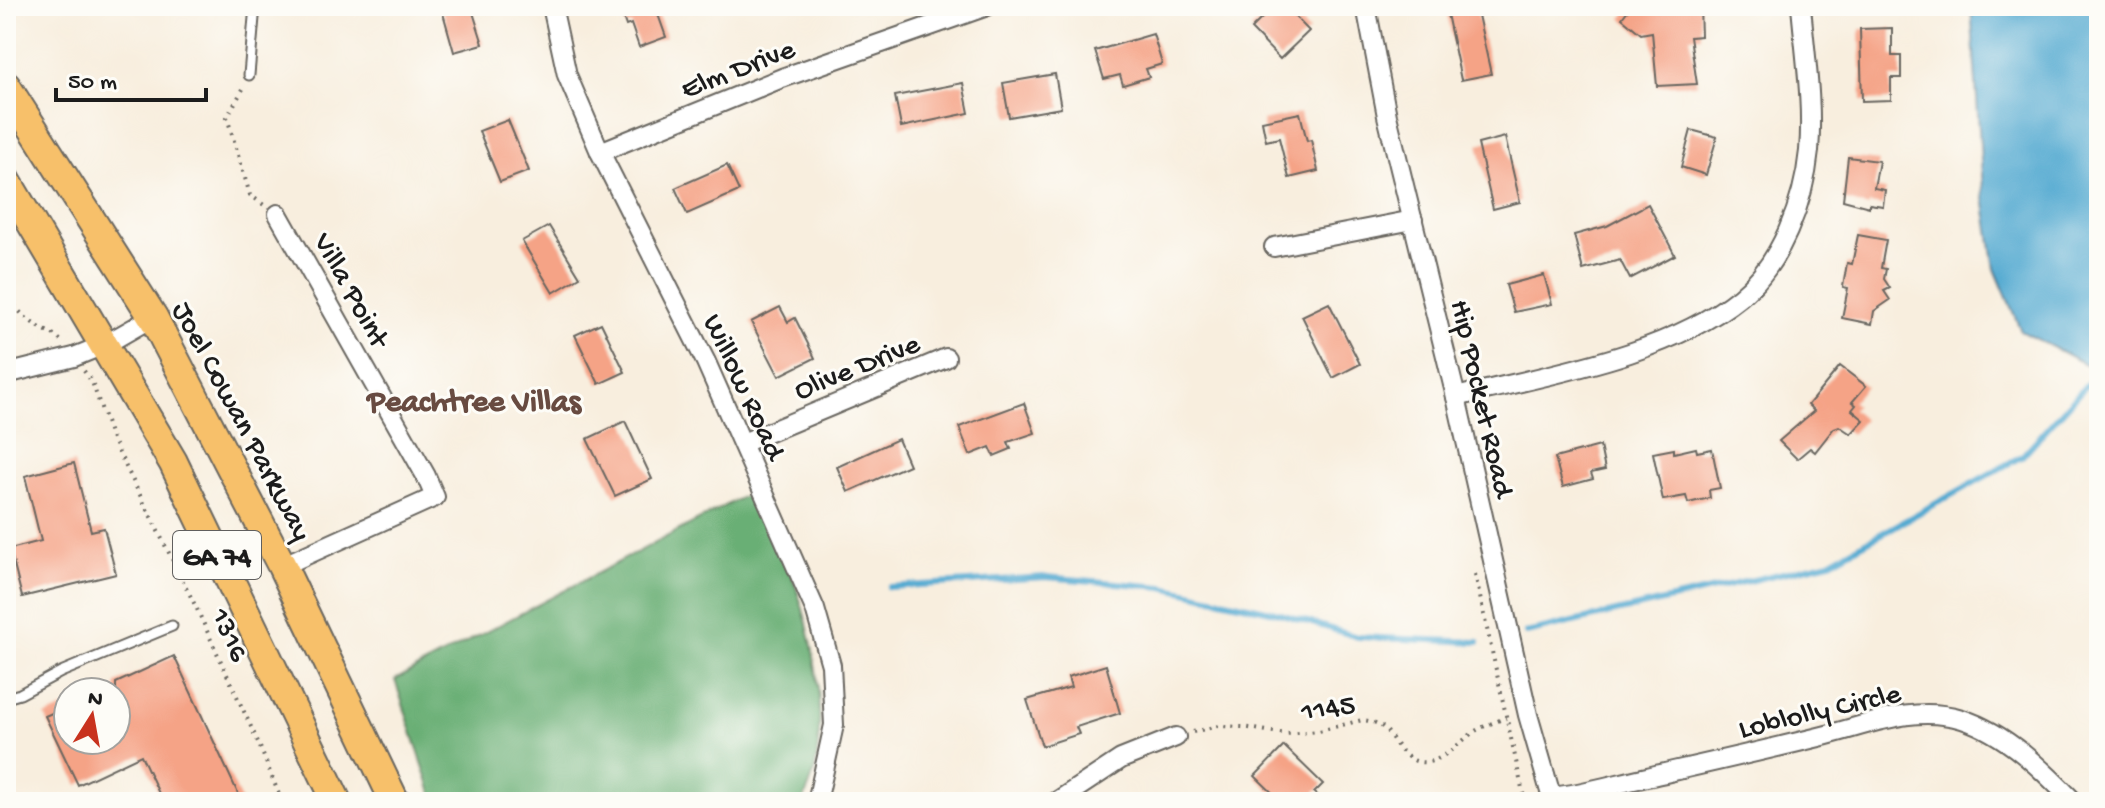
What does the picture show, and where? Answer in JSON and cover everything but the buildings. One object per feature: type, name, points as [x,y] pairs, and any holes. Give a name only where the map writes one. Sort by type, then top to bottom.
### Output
[{"type":"main road","name":"Joel Cowan Parkway","points":[[6,86],[153,317],[282,566],[395,802]]},
{"type":"main road","name":"GA 74","points":[[6,180],[106,344],[173,462],[337,802]]},
{"type":"street","name":"Willow Road","points":[[552,6],[567,75],[600,152],[706,362],[815,609],[831,665],[834,725],[817,802]]},
{"type":"street","name":"Elm Drive","points":[[600,152],[782,78],[987,6]]},
{"type":"street","name":"Hip Pocket Road","points":[[1366,6],[1387,116],[1456,397],[1528,715],[1552,799]]},
{"type":"street","points":[[1456,397],[1627,353],[1714,314],[1742,295],[1758,279],[1789,227],[1803,185],[1809,149],[1801,6]]},
{"type":"street","name":"Villa Point","points":[[278,214],[435,497],[282,566]]},
{"type":"street","points":[[1274,247],[1413,220]]},
{"type":"street","points":[[6,374],[74,357],[106,344],[153,317]]},
{"type":"street","name":"Olive Drive","points":[[743,443],[946,358]]},
{"type":"street","name":"Loblolly Circle","points":[[1552,799],[1828,735],[1853,726],[1901,716],[1933,714],[1963,719],[1992,733],[2026,756],[2074,802]]},
{"type":"street","points":[[1056,802],[1121,759],[1176,737]]},
{"type":"lane","points":[[249,75],[255,6]]},
{"type":"lane","points":[[6,698],[172,626]]},
{"type":"path","points":[[249,75],[227,117],[250,195]]},
{"type":"path","name":"1316","points":[[6,292],[12,305],[40,328],[54,332],[92,382],[112,439],[196,607],[282,802]]},
{"type":"path","name":"1145","points":[[1176,737],[1218,726],[1286,734],[1319,731],[1362,720],[1382,725],[1404,754],[1417,763],[1435,762],[1478,730],[1505,718]]},
{"type":"green space","points":[[755,490],[797,590],[815,660],[819,731],[814,771],[803,802],[435,802],[395,680]]},
{"type":"water","points":[[1971,6],[2099,6],[2099,371],[2021,331],[1995,269],[1983,191]]},
{"type":"waterway","points":[[1526,633],[1830,562],[2022,456],[2099,371]]},
{"type":"waterway","points":[[889,587],[1046,577],[1163,587],[1275,612],[1358,637],[1478,642]]},
{"type":"district","name":"Peachtree Villas","points":[[474,399]]}]
